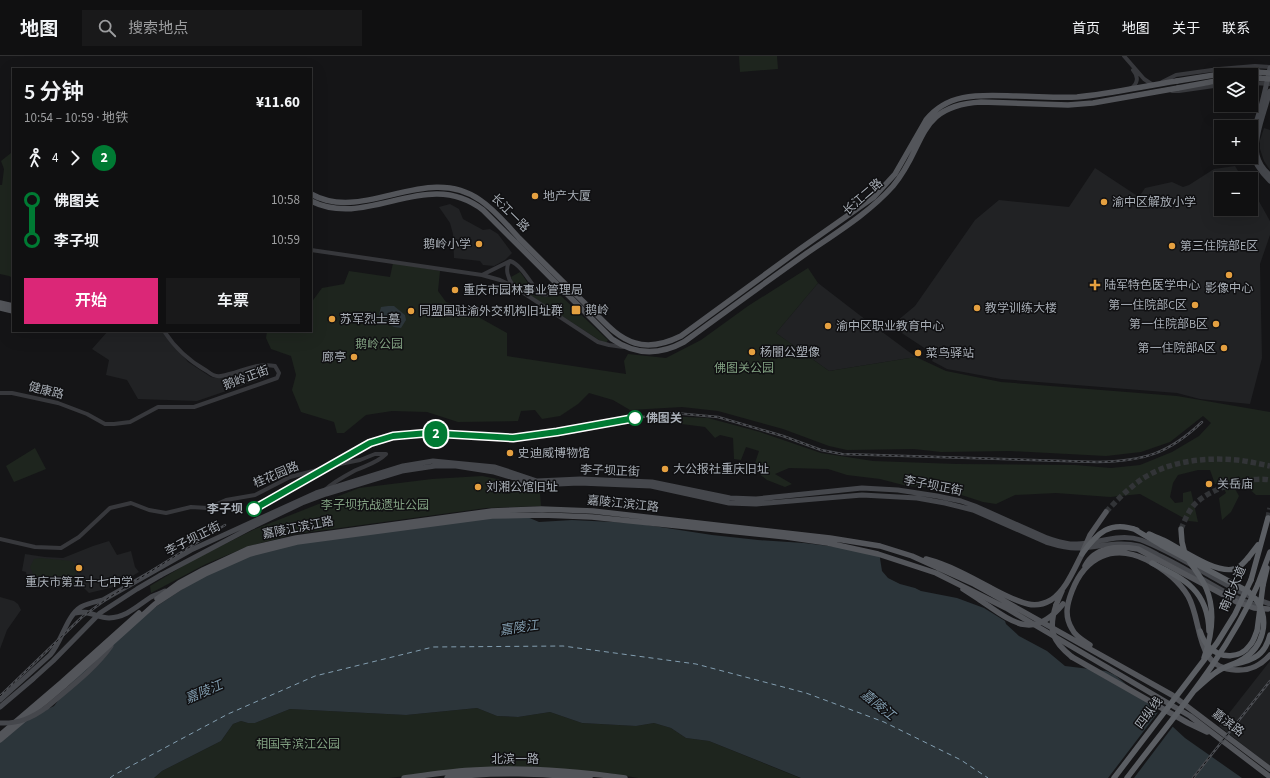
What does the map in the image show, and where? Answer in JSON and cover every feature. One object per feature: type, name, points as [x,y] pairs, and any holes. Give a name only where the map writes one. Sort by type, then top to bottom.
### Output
[{"type":"highway","name":"南北大道","points":[[1202,662],[1218,643],[1235,614],[1250,580],[1268,518]]},
{"type":"highway","points":[[1082,554],[1092,539],[1103,531],[1110,527],[1123,526],[1163,540],[1217,568],[1234,569],[1242,565],[1258,547],[1264,534]]},
{"type":"highway","points":[[1134,529],[1248,592],[1258,601],[1263,611],[1265,624],[1264,634],[1260,644],[1253,652],[1235,664]]},
{"type":"highway","points":[[1181,529],[1182,542],[1186,556],[1206,587],[1211,604],[1212,622],[1209,641],[1202,662]]},
{"type":"highway","points":[[1200,631],[1205,642],[1215,652],[1222,656],[1230,656],[1244,651],[1250,645],[1257,631],[1260,585],[1270,553]]},
{"type":"highway","points":[[1152,563],[1181,578],[1193,588],[1201,599],[1206,610],[1209,624],[1209,641]]},
{"type":"highway","name":"南北大道","points":[[1210,668],[1225,648],[1260,585]]},
{"type":"highway","points":[[1194,691],[1225,666],[1248,662],[1258,656],[1265,648],[1270,635]]},
{"type":"highway","name":"四纵线","points":[[1114,778],[1202,662]]},
{"type":"highway","name":"四纵线","points":[[1127,778],[1210,668]]},
{"type":"main road","points":[[1270,67],[1269,82],[1253,135],[1252,149],[1258,166],[1270,180]]},
{"type":"main road","name":"长江二路","points":[[635,343],[642,345],[658,345],[681,336],[874,197],[895,174],[931,113],[948,102],[958,98],[979,94],[1066,97],[1092,95],[1233,72],[1270,72]]},
{"type":"main road","points":[[1258,80],[1269,82]]},
{"type":"main road","name":"长江二路","points":[[626,347],[642,352],[660,352],[684,342],[852,221],[881,199],[893,186],[901,176],[930,122],[942,112],[950,108],[960,104],[981,102],[1055,105],[1081,104],[1214,81]]},
{"type":"main road","points":[[1270,91],[1256,148],[1259,160],[1270,175]]},
{"type":"main road","name":"长江一路","points":[[312,194],[325,200],[347,203],[430,187],[447,187],[471,195],[487,205],[565,285],[616,333],[635,343]]},
{"type":"main road","name":"长江一路","points":[[312,201],[331,208],[348,209],[430,194],[446,194],[463,198],[483,210],[606,334],[618,344],[626,347]]},
{"type":"main road","points":[[0,303],[12,306]]},
{"type":"main road","points":[[0,308],[12,311]]},
{"type":"main road","name":"李子坝正街","points":[[0,700],[50,655],[56,648],[73,615],[80,608],[103,600],[191,550],[302,498],[326,489],[403,466],[433,461],[495,467],[537,481],[580,479],[643,484],[756,504],[862,495],[897,496],[936,501],[973,510],[1058,546],[1078,548],[1111,544],[1129,544],[1140,546],[1167,559],[1234,597],[1270,607]]},
{"type":"main road","name":"李子坝正街","points":[[0,707],[54,661],[100,614],[136,589],[250,528],[302,503],[326,494],[402,471],[435,466],[456,466],[501,473],[537,485],[579,483],[643,484]]},
{"type":"main road","name":"嘉陵江滨江路","points":[[0,735],[123,626],[178,584],[203,570],[248,550],[296,538],[492,511],[541,509],[593,511],[829,540]]},
{"type":"main road","points":[[1106,512],[1090,535],[1082,554],[1064,587],[1051,618],[1052,632],[1063,649],[1072,657],[1188,723],[1218,737]]},
{"type":"main road","name":"嘉陵江滨江路","points":[[0,740],[64,686],[155,604],[181,587],[205,574],[250,554],[297,542],[492,516],[542,515],[592,517],[829,540]]},
{"type":"main road","points":[[829,540],[880,546],[936,562],[968,575],[1018,602],[1030,605],[1041,605],[1052,599],[1064,587]]},
{"type":"main road","points":[[829,540],[936,573],[1011,620],[1029,626],[1047,621],[1055,614],[1074,588]]},
{"type":"main road","points":[[1172,695],[1089,644],[1072,630],[1066,611],[1074,588],[1088,560],[1095,553],[1106,548],[1122,546],[1138,549],[1245,605],[1254,608],[1270,607]]},
{"type":"main road","points":[[1080,576],[1088,565],[1096,559],[1117,552],[1129,554],[1152,563],[1178,582],[1188,595],[1195,610],[1202,646],[1208,658],[1218,666],[1230,670],[1245,671],[1258,664],[1270,654]]},
{"type":"main road","points":[[912,556],[974,584],[1172,695]]},
{"type":"main road","name":"嘉滨路","points":[[936,573],[1006,608],[1190,716],[1270,777]]},
{"type":"main road","points":[[73,615],[83,612],[100,618],[119,617],[127,614],[151,597],[178,584]]},
{"type":"main road","points":[[0,723],[11,724],[34,717],[90,670],[103,657],[114,640]]},
{"type":"main road","name":"嘉滨路","points":[[1172,695],[1270,769]]},
{"type":"main road","name":"北滨一路","points":[[404,778],[474,770],[515,768],[625,778]]},
{"type":"main road","name":"北滨一路","points":[[447,778],[493,773],[551,774],[590,778]]},
{"type":"street","points":[[1122,56],[1144,78],[1155,84]]},
{"type":"street","points":[[1122,56],[1136,75],[1136,83],[1130,89]]},
{"type":"street","name":"长江二路","points":[[1155,84],[1176,75],[1236,67],[1270,67]]},
{"type":"street","points":[[1258,83],[1269,82]]},
{"type":"street","name":"长江二路","points":[[1159,91],[1179,91],[1214,86]]},
{"type":"street","points":[[312,250],[482,275],[500,280],[513,286],[598,342],[626,347]]},
{"type":"street","points":[[510,261],[507,268],[509,278],[513,286]]},
{"type":"street","points":[[510,261],[518,266],[539,293],[549,294],[560,288]]},
{"type":"street","points":[[482,275],[510,261]]},
{"type":"street","name":"鹅岭正街","points":[[87,414],[105,424],[130,422],[158,407],[194,407],[265,383],[277,378],[279,373],[275,366],[267,364],[226,375],[216,376],[185,357],[165,332]]},
{"type":"street","name":"健康路","points":[[0,393],[12,393],[50,402],[87,414]]},
{"type":"street","name":"桂花园路","points":[[0,539],[35,547],[61,548],[80,537],[110,508],[131,503],[148,510],[166,513],[192,507],[208,508],[226,500],[256,495],[290,477],[360,460],[375,454],[386,454],[378,462],[356,470],[337,480],[326,489]]},
{"type":"shaded area","points":[[1264,128],[1270,130],[1270,170],[1264,161],[1260,149],[1260,140]]},
{"type":"shaded area","name":"陆军特色医学中心","points":[[1235,166],[1239,172],[1214,172],[1214,216],[1258,216],[1258,200],[1270,221],[1270,235],[1260,264],[1262,358],[1250,404],[1200,399],[1177,393],[1001,379],[947,369],[932,361],[935,355],[891,326],[915,306],[975,220],[999,200],[1069,207],[1095,168],[1139,197],[1145,188],[1172,182],[1183,187],[1189,185],[1214,169]]},
{"type":"shaded area","name":"鹅岭小学","points":[[450,204],[459,209],[463,219],[483,230],[490,229],[498,234],[512,253],[505,260],[494,266],[483,265],[480,261],[454,258],[453,234],[450,223],[439,207]]},
{"type":"shaded area","name":"渝中区职业教育中心","points":[[818,283],[916,357],[829,371],[776,333]]},
{"type":"shaded area","points":[[107,332],[163,332],[188,362],[211,377],[219,378],[259,368],[264,368],[266,374],[264,378],[197,401],[138,399],[127,380],[106,375],[109,360],[92,349]]},
{"type":"shaded area","name":"重庆市第五十七中学","points":[[109,541],[117,555],[131,551],[135,567],[139,572],[114,587],[89,593],[83,587],[62,585],[58,588],[46,587],[45,581],[27,578],[26,572],[22,571],[25,554],[63,558]]},
{"type":"shaded area","points":[[0,597],[14,601],[18,604],[21,610],[7,630],[0,649]]},
{"type":"shaded area","points":[[1270,661],[1270,766],[1219,726]]},
{"type":"green space","points":[[739,56],[777,56],[778,69],[740,72]]},
{"type":"green space","points":[[12,154],[12,278],[0,274],[0,185],[2,185],[4,169],[1,161]]},
{"type":"green space","points":[[393,263],[440,271],[438,291],[446,302],[464,307],[464,309],[507,333],[507,356],[626,374],[624,361],[628,354],[666,358],[701,340],[748,306],[808,268],[818,283],[776,333],[829,371],[916,357],[946,371],[1001,382],[1177,396],[1270,412],[1270,495],[1256,495],[1248,488],[1234,487],[1239,496],[1231,512],[1222,520],[1219,498],[1226,493],[1222,484],[1215,484],[1210,470],[1198,470],[1178,475],[1173,483],[1170,497],[1175,503],[1183,502],[1183,493],[1191,491],[1198,522],[1189,521],[1140,494],[1110,497],[1056,493],[1015,495],[996,504],[983,502],[940,488],[907,486],[880,479],[847,475],[828,469],[789,468],[775,474],[792,484],[785,487],[767,480],[753,469],[759,451],[746,447],[741,460],[734,459],[733,438],[720,435],[715,438],[705,427],[666,422],[666,416],[708,418],[760,432],[821,453],[873,461],[957,464],[1075,465],[1111,468],[1140,465],[1172,452],[1199,436],[1211,423],[1203,416],[1170,442],[1141,452],[1106,456],[1010,451],[941,452],[914,449],[847,450],[829,446],[783,429],[718,411],[682,407],[630,410],[613,400],[589,393],[578,404],[560,416],[542,419],[535,410],[521,411],[518,421],[458,422],[427,412],[392,411],[366,415],[344,433],[337,433],[334,422],[301,412],[292,390],[296,375],[291,356],[271,349],[266,338],[267,332],[312,332],[312,302],[322,288],[344,284],[349,271],[390,277]]},
{"type":"green space","points":[[520,272],[537,294],[545,297],[555,295],[561,296],[608,340],[606,343],[514,285],[511,277]]},
{"type":"green space","points":[[35,448],[46,469],[14,482],[6,466]]},
{"type":"green space","name":"李子坝抗战遗址公园","points":[[482,476],[507,481],[540,493],[541,506],[486,508],[296,534],[249,546],[206,564],[151,593],[150,586],[193,560],[253,530],[359,488],[432,479]]},
{"type":"green space","points":[[40,558],[72,561],[77,566],[78,570],[73,579],[75,580],[74,583],[32,576],[33,574],[30,567],[34,559]]},
{"type":"green space","name":"相国寺滨江公园","points":[[477,708],[497,716],[518,717],[550,712],[582,723],[636,726],[654,723],[671,728],[686,738],[709,741],[800,778],[638,778],[608,773],[474,768],[389,778],[154,778],[162,771],[221,741],[233,724],[241,721],[255,723],[290,709],[406,715]]},
{"type":"water","points":[[394,306],[405,315],[406,320],[401,328],[394,327],[378,318],[381,307]]},
{"type":"water","name":"嘉陵江","points":[[511,510],[539,522],[572,520],[634,523],[712,535],[804,543],[879,552],[882,571],[888,578],[921,591],[957,598],[984,608],[1005,621],[1006,624],[1019,636],[1047,651],[1065,666],[1106,671],[1115,675],[1185,738],[1242,778],[801,778],[709,741],[686,738],[671,728],[654,723],[636,726],[582,723],[550,712],[518,717],[497,716],[477,708],[406,715],[290,709],[255,723],[241,721],[233,724],[221,741],[162,771],[154,778],[0,778],[0,733],[54,706],[103,642],[223,562],[318,538]]},
{"type":"pier","points":[[1159,711],[1174,725],[1134,778],[1108,778]]},
{"type":"ferry route","points":[[110,778],[228,714],[315,676],[433,647],[563,646],[696,664],[806,693],[884,722],[961,760],[988,778]]},
{"type":"tunnel","points":[[1106,512],[1123,494],[1142,479],[1175,464],[1200,460],[1225,459],[1270,466]]},
{"type":"tunnel","points":[[1181,529],[1194,505],[1212,492],[1232,484],[1252,480],[1270,480]]},
{"type":"tunnel","points":[[1268,518],[1270,508]]},
{"type":"railway","points":[[283,491],[370,443],[393,436],[428,433],[513,438],[674,413],[718,417],[783,436],[821,450],[842,454],[1097,462],[1128,460],[1154,454],[1178,442],[1202,422]]},
{"type":"railway","points":[[0,696],[82,617],[108,598],[225,525]]},
{"type":"railway","points":[[1193,778],[1270,681]]},
{"type":"metro line","name":"2","points":[[254,509],[283,491],[370,443],[393,436],[428,433],[468,437],[513,438],[537,436],[635,418]]},
{"type":"place","name":"地产大厦","points":[[535,196]]},
{"type":"place","name":"渝中区解放小学","points":[[1104,202]]},
{"type":"place","name":"鹅岭小学","points":[[479,244]]},
{"type":"place","name":"第三住院部E区","points":[[1172,246]]},
{"type":"place","name":"影像中心","points":[[1229,275]]},
{"type":"place","name":"陆军特色医学中心","points":[[1095,285]]},
{"type":"place","name":"重庆市园林事业管理局","points":[[455,290]]},
{"type":"place","name":"第一住院部C区","points":[[1195,305]]},
{"type":"place","name":"教学训练大楼","points":[[977,308]]},
{"type":"place","name":"鹅岭","points":[[576,310]]},
{"type":"place","name":"同盟国驻渝外交机构旧址群","points":[[411,311]]},
{"type":"place","name":"苏军烈士墓","points":[[332,319]]},
{"type":"place","name":"第一住院部B区","points":[[1216,324]]},
{"type":"place","name":"渝中区职业教育中心","points":[[828,326]]},
{"type":"place","name":"第一住院部A区","points":[[1224,348]]},
{"type":"place","name":"杨闇公塑像","points":[[752,352]]},
{"type":"place","name":"菜鸟驿站","points":[[918,353]]},
{"type":"place","name":"廊亭","points":[[354,357]]},
{"type":"place","name":"佛图关","points":[[635,418]]},
{"type":"place","name":"史迪威博物馆","points":[[510,453]]},
{"type":"place","name":"大公报社重庆旧址","points":[[665,469]]},
{"type":"place","name":"关岳庙","points":[[1209,484]]},
{"type":"place","name":"刘湘公馆旧址","points":[[478,487]]},
{"type":"place","name":"李子坝","points":[[254,509]]},
{"type":"place","name":"重庆市第五十七中学","points":[[79,568]]},
{"type":"park label","name":"鹅岭公园","points":[[379,344]]},
{"type":"park label","name":"佛图关公园","points":[[744,368]]}]
